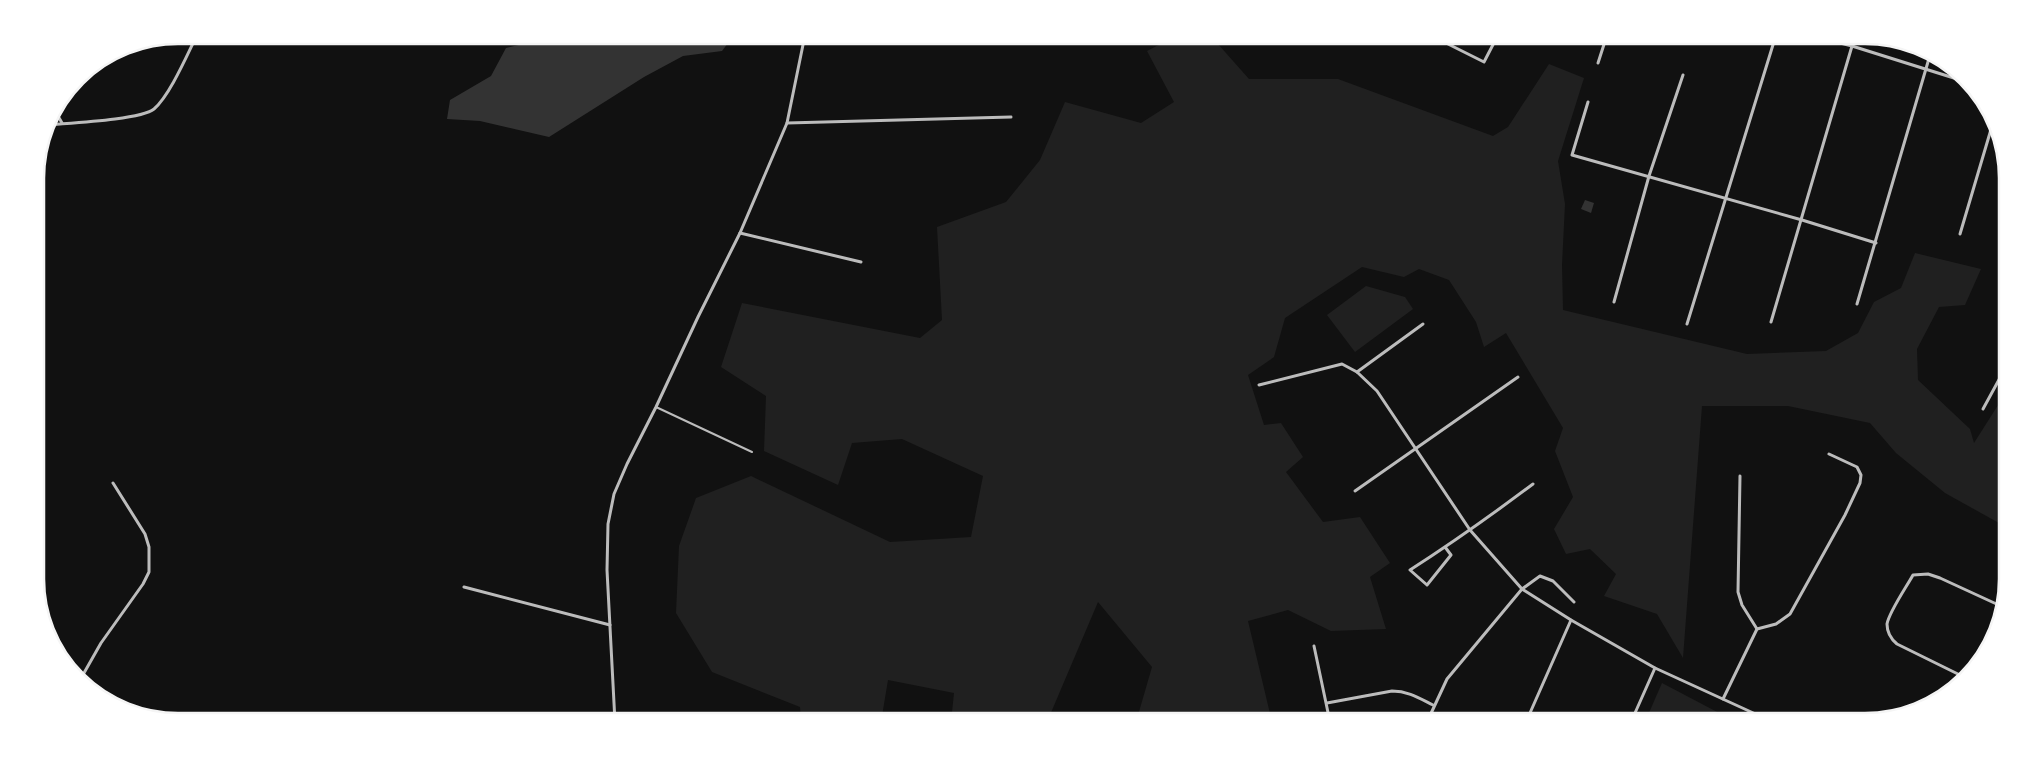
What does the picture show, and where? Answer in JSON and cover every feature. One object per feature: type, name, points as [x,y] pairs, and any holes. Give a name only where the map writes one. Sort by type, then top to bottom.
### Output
[{"type":"street","points":[[55,124],[134,116],[150,112],[155,108],[167,90],[192,44]]},
{"type":"street","points":[[615,713],[607,570],[610,508],[626,464],[656,407],[740,233],[787,123],[803,44]]},
{"type":"street","points":[[1448,44],[1484,62],[1493,44]]},
{"type":"street","points":[[1598,63],[1603,44]]},
{"type":"street","points":[[1687,324],[1773,44]]},
{"type":"street","points":[[1844,44],[1955,79]]},
{"type":"street","points":[[1771,322],[1852,46]]},
{"type":"street","points":[[1857,304],[1929,60]]},
{"type":"street","points":[[1614,302],[1649,176],[1683,75]]},
{"type":"street","points":[[1588,102],[1572,155],[1802,220],[1876,243]]},
{"type":"street","points":[[58,117],[62,124]]},
{"type":"street","points":[[787,123],[1011,117]]},
{"type":"street","points":[[1960,234],[1991,131]]},
{"type":"street","points":[[740,233],[861,262]]},
{"type":"street","points":[[1357,372],[1423,324]]},
{"type":"street","points":[[1260,385],[1342,364],[1357,372],[1377,391],[1470,530],[1522,589],[1654,668],[1753,713]]},
{"type":"street","points":[[1355,491],[1518,377]]},
{"type":"street","points":[[1983,410],[1999,380]]},
{"type":"street","points":[[1723,699],[1757,629],[1776,624],[1790,614],[1860,483],[1861,475],[1857,467],[1829,454]]},
{"type":"street","points":[[1740,476],[1738,592],[1742,605],[1757,629]]},
{"type":"street","points":[[83,674],[101,643],[143,584],[149,572],[149,547],[145,534],[113,483]]},
{"type":"street","points":[[1445,547],[1451,554],[1427,585],[1410,570],[1470,530],[1533,484]]},
{"type":"street","points":[[1959,675],[1896,644],[1890,638],[1887,624],[1897,601],[1913,575],[1928,574],[1997,605]]},
{"type":"street","points":[[1430,713],[1447,679],[1522,589],[1540,576],[1553,581],[1574,602]]},
{"type":"street","points":[[464,587],[610,625]]},
{"type":"street","points":[[1530,713],[1571,620]]},
{"type":"street","points":[[1314,646],[1329,713]]},
{"type":"street","points":[[1635,713],[1654,668]]},
{"type":"street","points":[[1327,703],[1392,691],[1402,691],[1433,705]]},
{"type":"lane","points":[[656,407],[752,452]]},
{"type":"shaded area","points":[[523,44],[727,44],[722,51],[683,56],[644,77],[549,137],[480,121],[447,119],[450,100],[491,76],[506,48]]},
{"type":"shaded area","points":[[1161,44],[1218,44],[1249,79],[1338,79],[1493,136],[1508,127],[1549,64],[1584,78],[1558,161],[1565,204],[1562,265],[1563,310],[1747,354],[1826,351],[1858,333],[1874,302],[1901,288],[1915,253],[1981,269],[1965,305],[1939,307],[1917,349],[1918,380],[1970,429],[1974,443],[1999,404],[1999,523],[1945,493],[1896,453],[1870,423],[1788,406],[1702,406],[1683,658],[1657,614],[1604,596],[1616,574],[1590,549],[1566,554],[1554,529],[1573,497],[1555,451],[1563,428],[1506,333],[1484,347],[1476,322],[1449,280],[1419,269],[1404,277],[1362,267],[1285,318],[1274,357],[1248,375],[1264,425],[1281,423],[1303,457],[1286,472],[1323,522],[1360,517],[1390,563],[1370,577],[1386,629],[1331,631],[1288,610],[1248,621],[1270,713],[1139,713],[1152,667],[1098,602],[1051,713],[952,713],[954,693],[888,680],[882,713],[800,713],[800,707],[712,672],[676,613],[679,546],[696,498],[751,476],[890,542],[971,537],[983,476],[902,439],[852,443],[838,485],[764,451],[766,396],[721,367],[742,303],[920,338],[942,320],[937,227],[1006,202],[1040,160],[1065,102],[1141,123],[1174,102],[1147,51]]},
{"type":"shaded area","points":[[1585,200],[1594,203],[1591,213],[1581,209]]},
{"type":"shaded area","points":[[1366,286],[1405,297],[1413,309],[1355,352],[1327,315]]},
{"type":"shaded area","points":[[1662,683],[1719,713],[1649,713]]}]
